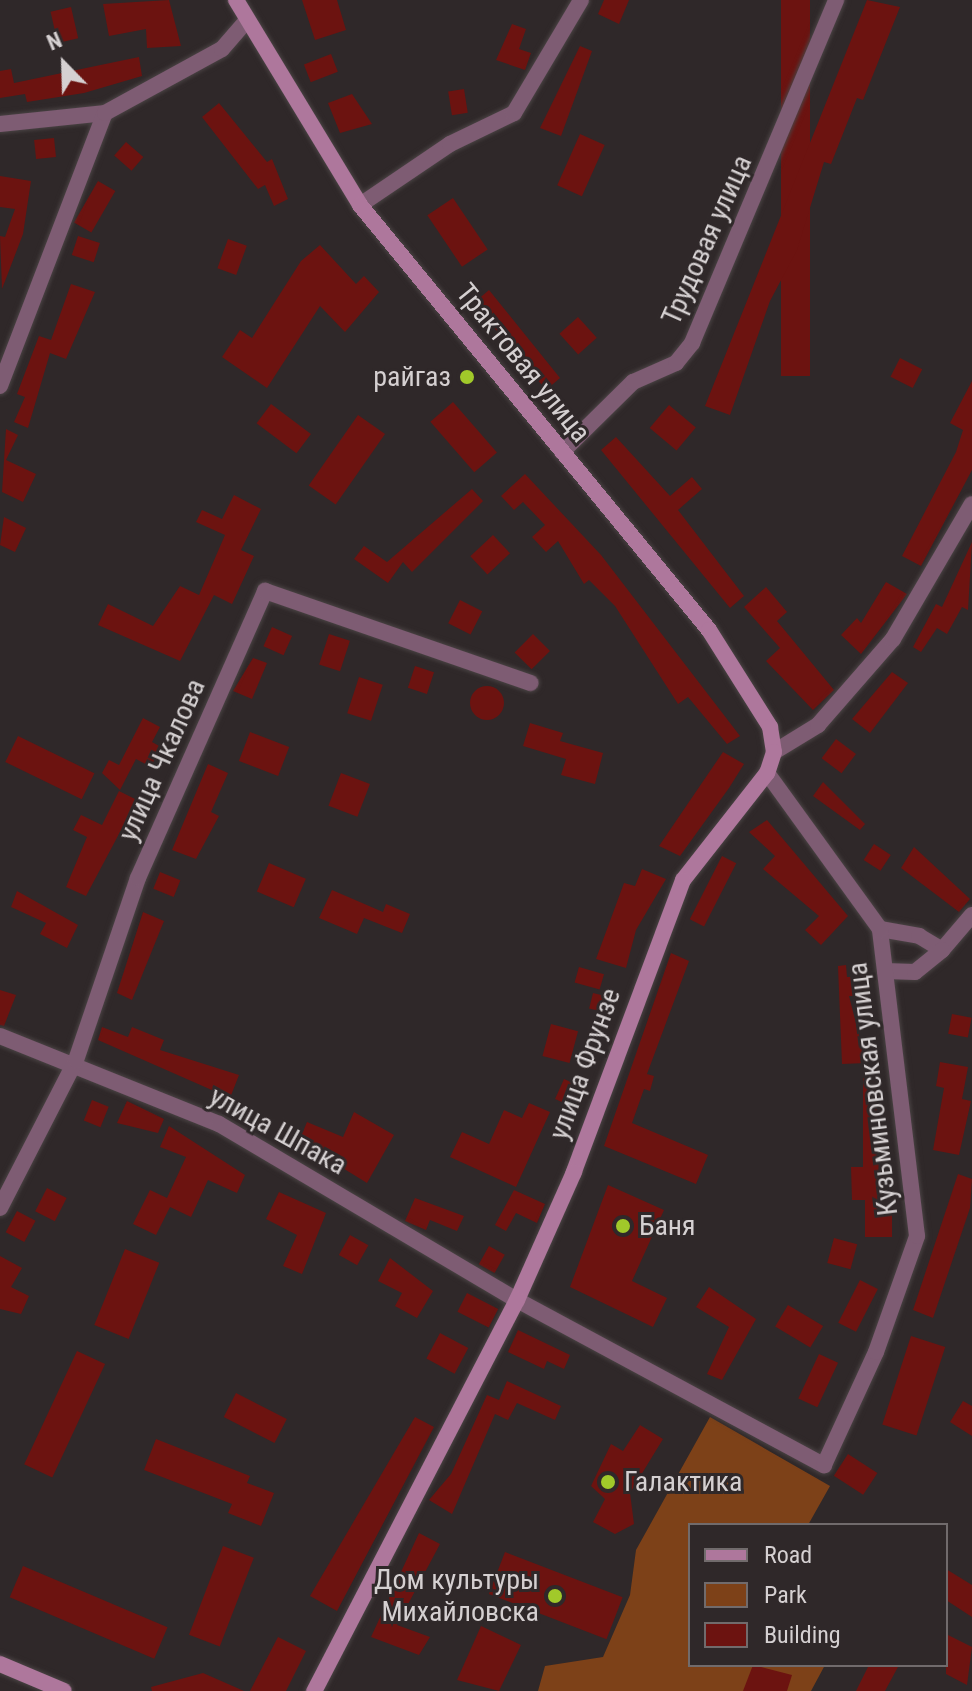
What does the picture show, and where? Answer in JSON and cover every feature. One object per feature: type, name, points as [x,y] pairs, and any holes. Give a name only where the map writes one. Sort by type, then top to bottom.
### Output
[{"type":"street","name":"Трактовая улица","points":[[236,0],[360,205],[709,630],[770,727],[774,752]]},
{"type":"street","points":[[360,205],[450,144],[514,113],[581,0]]},
{"type":"street","name":"Трудовая улица","points":[[562,452],[633,382],[676,363],[692,343],[836,0]]},
{"type":"street","points":[[0,124],[105,113],[222,49],[246,21]]},
{"type":"street","points":[[0,386],[105,113]]},
{"type":"street","points":[[774,752],[818,725],[893,639],[972,504]]},
{"type":"street","name":"улица Чкалова","points":[[0,1208],[76,1060],[138,878],[265,591],[530,683]]},
{"type":"street","name":"улица Фрунзе","points":[[314,1691],[517,1300],[574,1172],[683,880],[767,773],[774,752]]},
{"type":"street","name":"Кузьминовская улица","points":[[767,773],[880,929],[917,1236],[876,1352],[824,1465]]},
{"type":"street","points":[[885,971],[915,972],[942,950],[972,915]]},
{"type":"street","name":"Кузьминовская улица","points":[[880,929],[919,936],[942,950]]},
{"type":"street","name":"улица Шпака","points":[[0,1036],[76,1060],[219,1124],[517,1300],[824,1465]]},
{"type":"street","points":[[0,1664],[64,1691]]},
{"type":"green space","points":[[710,1417],[830,1486],[809,1523],[688,1523],[688,1667],[824,1667],[811,1691],[538,1691],[545,1666],[603,1657],[630,1595],[636,1550]]},
{"type":"building","points":[[169,0],[181,46],[147,48],[146,29],[109,36],[103,4]]},
{"type":"building","points":[[302,0],[337,0],[346,30],[315,40]]},
{"type":"building","points":[[604,0],[629,0],[619,24],[598,14]]},
{"type":"building","points":[[781,0],[810,0],[810,376],[781,376]]},
{"type":"building","points":[[867,0],[900,7],[863,100],[857,98],[831,164],[824,162],[797,250],[770,301],[730,415],[705,406]]},
{"type":"building","points":[[71,7],[78,38],[58,43],[51,12]]},
{"type":"building","points":[[512,24],[526,29],[519,49],[531,53],[525,70],[496,60]]},
{"type":"building","points":[[580,46],[592,51],[561,136],[540,128]]},
{"type":"building","points":[[331,54],[338,72],[311,82],[304,64]]},
{"type":"building","points":[[139,57],[142,76],[84,93],[27,102],[25,94],[0,98],[0,71],[11,69],[14,83]]},
{"type":"building","points":[[464,89],[468,113],[452,115],[448,92]]},
{"type":"building","points":[[352,94],[372,124],[340,133],[328,103]]},
{"type":"building","points":[[219,103],[267,162],[272,159],[288,199],[274,206],[265,185],[258,189],[202,117]]},
{"type":"building","points":[[580,134],[605,145],[582,196],[557,185]]},
{"type":"building","points":[[54,138],[56,157],[36,159],[34,140]]},
{"type":"building","points":[[126,142],[143,157],[132,171],[114,156]]},
{"type":"building","points":[[0,176],[31,181],[23,234],[2,289],[0,236],[5,237],[15,209],[0,207]]},
{"type":"building","points":[[98,181],[115,191],[91,233],[74,223]]},
{"type":"building","points":[[453,198],[488,249],[462,267],[427,215]]},
{"type":"building","points":[[78,236],[100,243],[94,262],[72,255]]},
{"type":"building","points":[[228,239],[247,246],[236,275],[217,268]]},
{"type":"building","points":[[320,245],[356,284],[364,276],[379,292],[345,332],[320,306],[267,388],[222,357],[240,330],[252,338],[301,261]]},
{"type":"building","points":[[71,284],[95,292],[66,359],[50,353],[28,428],[14,422],[25,397],[17,394],[39,336],[51,340]]},
{"type":"building","points":[[489,290],[560,378],[546,390],[482,313],[478,317],[469,307]]},
{"type":"building","points":[[578,317],[597,338],[578,355],[559,334]]},
{"type":"building","points":[[900,358],[922,369],[913,388],[890,377]]},
{"type":"building","points":[[972,381],[972,470],[921,566],[902,556],[956,452],[963,430],[950,423]]},
{"type":"building","points":[[453,402],[497,453],[474,472],[430,422]]},
{"type":"building","points":[[271,404],[311,434],[296,453],[257,423]]},
{"type":"building","points":[[669,405],[696,427],[677,450],[650,428]]},
{"type":"building","points":[[358,415],[385,434],[336,504],[309,485]]},
{"type":"building","points":[[6,429],[18,435],[6,460],[36,474],[23,502],[2,492]]},
{"type":"building","points":[[616,437],[670,496],[692,477],[702,489],[678,510],[744,596],[730,608],[601,450]]},
{"type":"building","points":[[525,474],[601,555],[740,736],[727,744],[688,697],[678,704],[615,606],[589,580],[584,584],[558,541],[546,552],[532,537],[545,525],[523,502],[514,510],[501,496]]},
{"type":"building","points":[[472,489],[483,501],[412,572],[403,562],[388,583],[354,559],[364,546],[387,562]]},
{"type":"building","points":[[234,495],[261,509],[241,550],[254,556],[232,604],[214,595],[180,661],[98,625],[108,604],[153,626],[180,586],[199,595],[225,535],[196,522],[202,510],[222,519]]},
{"type":"building","points":[[4,517],[26,528],[15,552],[0,545]]},
{"type":"building","points":[[493,535],[510,553],[487,574],[470,556]]},
{"type":"building","points":[[972,542],[968,610],[962,607],[947,634],[937,628],[921,652],[913,647],[936,604],[942,607]]},
{"type":"building","points":[[886,582],[907,594],[861,654],[841,635],[857,618],[861,623]]},
{"type":"building","points":[[766,587],[787,612],[777,621],[834,690],[813,710],[766,661],[780,648],[744,607]]},
{"type":"building","points":[[460,600],[482,611],[470,635],[448,623]]},
{"type":"building","points":[[272,627],[292,636],[284,655],[263,646]]},
{"type":"building","points":[[329,634],[350,641],[340,671],[319,664]]},
{"type":"building","points":[[533,634],[550,651],[532,669],[515,652]]},
{"type":"building","points":[[253,658],[267,663],[252,699],[233,691]]},
{"type":"building","points":[[415,666],[434,672],[427,694],[408,688]]},
{"type":"building","points":[[892,672],[908,683],[870,733],[852,719]]},
{"type":"building","points":[[359,677],[383,685],[371,721],[347,713]]},
{"type":"building","points":[[487,686],[499,691],[504,703],[499,715],[487,720],[475,715],[470,703],[475,691]]},
{"type":"building","points":[[143,718],[160,727],[152,742],[161,747],[151,767],[136,759],[120,790],[102,773],[109,760],[119,765]]},
{"type":"building","points":[[530,723],[563,733],[560,741],[603,753],[595,784],[561,775],[566,759],[523,746]]},
{"type":"building","points":[[250,732],[289,747],[278,776],[239,761]]},
{"type":"building","points":[[18,736],[94,773],[82,799],[5,762]]},
{"type":"building","points":[[836,739],[856,754],[842,773],[822,758]]},
{"type":"building","points":[[723,752],[744,764],[729,788],[680,856],[659,846]]},
{"type":"building","points":[[208,764],[228,773],[211,812],[219,816],[196,859],[172,850]]},
{"type":"building","points":[[341,773],[370,784],[357,817],[328,806]]},
{"type":"building","points":[[823,782],[865,824],[860,830],[813,796]]},
{"type":"building","points":[[119,791],[137,800],[86,896],[66,887],[87,837],[73,830],[81,815],[102,825]]},
{"type":"building","points":[[767,820],[848,916],[821,945],[805,930],[819,916],[763,869],[775,856],[749,832]]},
{"type":"building","points":[[874,844],[891,855],[880,871],[864,860]]},
{"type":"building","points":[[914,847],[970,899],[959,912],[901,868]]},
{"type":"building","points":[[722,856],[736,863],[704,927],[690,919]]},
{"type":"building","points":[[269,863],[306,879],[294,907],[257,892]]},
{"type":"building","points":[[642,869],[666,879],[636,930],[626,968],[596,959],[624,883],[635,886]]},
{"type":"building","points":[[160,872],[180,880],[174,897],[153,889]]},
{"type":"building","points":[[332,890],[383,912],[386,904],[410,914],[402,933],[364,918],[357,934],[319,918]]},
{"type":"building","points":[[17,891],[78,925],[67,948],[40,934],[46,923],[11,907]]},
{"type":"building","points":[[143,912],[164,921],[132,1000],[117,993]]},
{"type":"building","points":[[671,953],[689,961],[647,1074],[654,1076],[650,1091],[644,1089],[632,1123],[708,1155],[696,1184],[604,1146]]},
{"type":"building","points":[[846,965],[847,977],[858,977],[858,996],[849,996],[866,1063],[842,1064],[838,966]]},
{"type":"building","points":[[579,967],[604,974],[600,990],[575,982]]},
{"type":"building","points":[[0,990],[16,995],[4,1026],[0,1025]]},
{"type":"building","points":[[593,993],[617,999],[613,1015],[589,1009]]},
{"type":"building","points":[[952,1014],[972,1018],[968,1037],[948,1034]]},
{"type":"building","points":[[551,1024],[578,1031],[570,1063],[542,1056]]},
{"type":"building","points":[[102,1027],[128,1037],[132,1027],[164,1040],[160,1050],[239,1075],[230,1098],[98,1040]]},
{"type":"building","points":[[940,1062],[968,1067],[962,1099],[971,1101],[959,1155],[933,1150],[944,1088],[936,1086]]},
{"type":"building","points":[[876,1077],[880,1213],[892,1213],[892,1237],[865,1237],[865,1200],[852,1200],[851,1167],[863,1167],[863,1078]]},
{"type":"building","points":[[564,1079],[584,1088],[575,1108],[555,1099]]},
{"type":"building","points":[[92,1100],[109,1107],[100,1127],[84,1120]]},
{"type":"building","points":[[127,1101],[164,1119],[158,1133],[117,1123]]},
{"type":"building","points":[[529,1103],[550,1112],[516,1187],[450,1157],[462,1132],[489,1144],[504,1110],[522,1118]]},
{"type":"building","points":[[354,1112],[394,1135],[367,1183],[299,1141],[307,1122],[343,1137]]},
{"type":"building","points":[[169,1126],[245,1175],[237,1193],[208,1180],[191,1217],[170,1207],[156,1235],[133,1224],[150,1190],[167,1198],[186,1157],[160,1147]]},
{"type":"building","points":[[958,1174],[972,1179],[970,1208],[933,1318],[913,1310]]},
{"type":"building","points":[[608,1185],[664,1210],[632,1281],[667,1298],[653,1327],[570,1287]]},
{"type":"building","points":[[47,1188],[67,1198],[55,1221],[35,1211]]},
{"type":"building","points":[[514,1190],[545,1204],[537,1223],[516,1213],[506,1231],[495,1225]]},
{"type":"building","points":[[279,1192],[326,1213],[302,1274],[283,1266],[297,1235],[266,1219]]},
{"type":"building","points":[[415,1198],[464,1216],[457,1231],[430,1220],[426,1230],[405,1221]]},
{"type":"building","points":[[17,1211],[36,1221],[24,1242],[6,1232]]},
{"type":"building","points":[[350,1235],[368,1245],[357,1265],[339,1255]]},
{"type":"building","points":[[834,1238],[857,1244],[850,1269],[827,1263]]},
{"type":"building","points":[[489,1246],[505,1255],[495,1273],[479,1264]]},
{"type":"building","points":[[125,1249],[159,1263],[129,1339],[94,1325]]},
{"type":"building","points":[[0,1256],[22,1268],[11,1287],[29,1296],[21,1314],[0,1309]]},
{"type":"building","points":[[390,1258],[433,1291],[417,1318],[395,1306],[402,1293],[378,1281]]},
{"type":"building","points":[[860,1280],[878,1289],[856,1332],[838,1323]]},
{"type":"building","points":[[709,1287],[756,1319],[722,1380],[707,1374],[729,1327],[696,1307]]},
{"type":"building","points":[[467,1293],[498,1309],[489,1328],[457,1312]]},
{"type":"building","points":[[788,1305],[823,1326],[810,1348],[775,1326]]},
{"type":"building","points":[[518,1330],[570,1355],[564,1369],[547,1361],[544,1369],[508,1352]]},
{"type":"building","points":[[440,1333],[468,1348],[455,1374],[426,1359]]},
{"type":"building","points":[[911,1336],[945,1347],[916,1436],[882,1424]]},
{"type":"building","points":[[77,1351],[105,1364],[52,1477],[24,1464]]},
{"type":"building","points":[[819,1354],[838,1363],[817,1407],[798,1398]]},
{"type":"building","points":[[507,1381],[561,1406],[555,1420],[517,1403],[508,1420],[495,1414],[452,1514],[429,1500],[451,1474],[487,1395],[499,1400]]},
{"type":"building","points":[[236,1393],[287,1419],[275,1443],[224,1417]]},
{"type":"building","points":[[963,1401],[972,1406],[972,1436],[950,1422]]},
{"type":"building","points":[[415,1417],[434,1427],[337,1611],[310,1596]]},
{"type":"building","name":"Галактика","points":[[640,1425],[663,1439],[630,1493],[634,1524],[615,1534],[593,1522],[605,1499],[591,1486],[611,1444],[623,1451]]},
{"type":"building","points":[[156,1439],[250,1476],[247,1483],[274,1493],[261,1526],[228,1513],[232,1504],[144,1470]]},
{"type":"building","points":[[848,1454],[877,1473],[863,1495],[834,1476]]},
{"type":"building","points":[[419,1533],[440,1544],[397,1625],[430,1637],[419,1655],[371,1637]]},
{"type":"building","points":[[223,1546],[254,1558],[220,1647],[189,1635]]},
{"type":"building","name":"Дом культуры Михайловска","points":[[505,1552],[623,1597],[607,1639],[489,1594]]},
{"type":"building","points":[[23,1566],[168,1627],[154,1659],[10,1597]]},
{"type":"building","points":[[948,1570],[972,1585],[972,1617],[948,1601]]},
{"type":"building","points":[[481,1626],[521,1645],[499,1691],[457,1680]]},
{"type":"building","points":[[948,1635],[972,1647],[967,1685],[946,1674]]},
{"type":"building","points":[[278,1637],[306,1651],[286,1691],[250,1691]]},
{"type":"building","points":[[752,1667],[792,1675],[787,1691],[743,1691]]},
{"type":"building","points":[[868,1667],[898,1667],[885,1691],[856,1691]]},
{"type":"building","points":[[203,1673],[244,1691],[152,1691],[151,1687]]},
{"type":"place","name":"райгаз","points":[[467,377]]},
{"type":"place","name":"Баня","points":[[623,1226]]},
{"type":"place","name":"Галактика","points":[[608,1482]]},
{"type":"place","name":"Дом культуры Михайловска","points":[[555,1596]]}]
